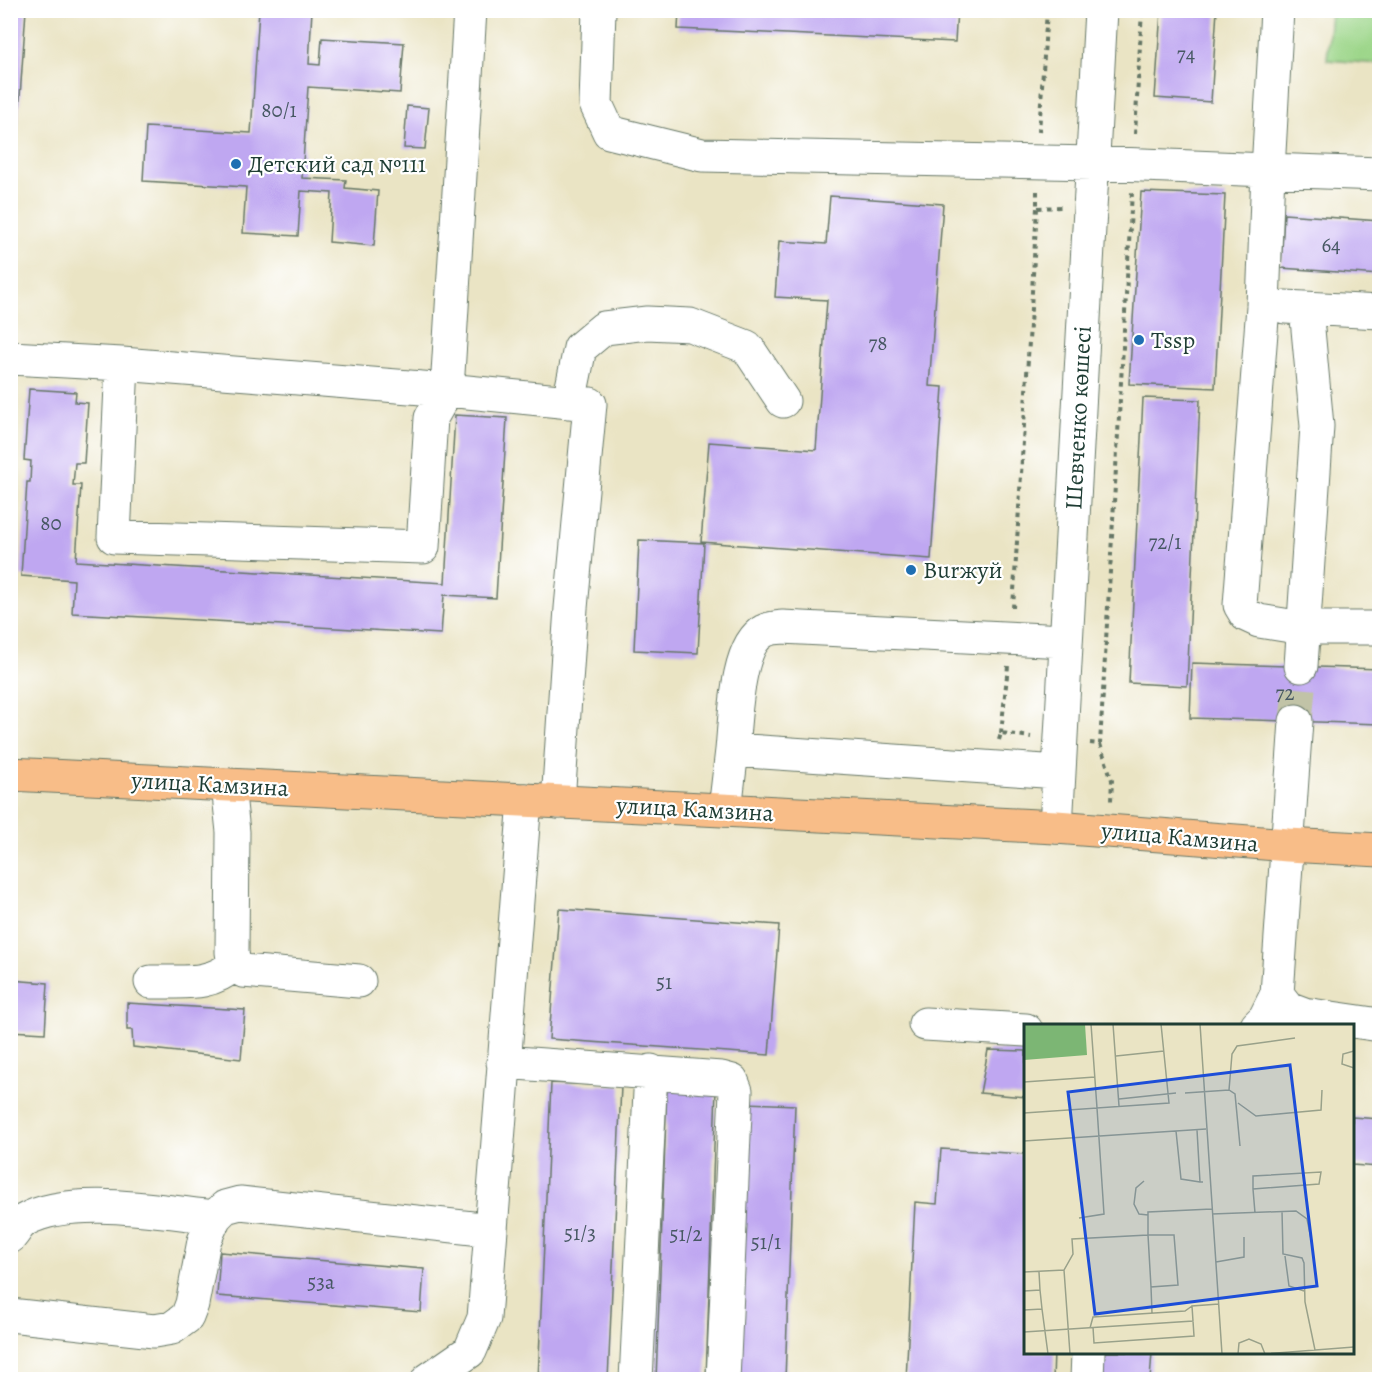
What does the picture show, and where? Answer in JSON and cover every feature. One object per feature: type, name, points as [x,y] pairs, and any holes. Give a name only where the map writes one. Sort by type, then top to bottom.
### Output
[{"type":"main road","name":"улица Камзина","points":[[10,774],[1056,826],[1287,845],[1380,850]]},
{"type":"street","points":[[122,364],[114,537],[423,547],[431,418],[447,390],[470,10]]},
{"type":"street","points":[[599,10],[596,104],[609,132],[702,155],[1133,164],[1380,174]]},
{"type":"street","name":"Шевченко көшесі","points":[[1056,826],[1101,10]]},
{"type":"street","points":[[1277,10],[1263,306],[1240,605],[1246,615],[1259,621],[1303,628],[1380,628]]},
{"type":"street","points":[[1263,306],[1380,312]]},
{"type":"street","points":[[1301,666],[1317,426],[1306,308]]},
{"type":"street","points":[[569,402],[580,348],[604,328],[647,323],[690,325],[747,347],[783,401]]},
{"type":"street","points":[[10,358],[122,364],[590,404],[571,608],[558,802]]},
{"type":"street","points":[[725,810],[742,662],[750,645],[763,631],[783,627],[1065,641]]},
{"type":"street","points":[[1259,1024],[1265,1018],[1277,994],[1296,721]]},
{"type":"street","points":[[732,750],[1059,756]]},
{"type":"street","points":[[228,785],[233,832],[232,952],[234,965],[243,971],[359,981]]},
{"type":"street","points":[[428,1380],[470,1351],[484,1318],[525,800]]},
{"type":"street","points":[[151,982],[207,981],[222,975],[234,965]]},
{"type":"street","points":[[1277,994],[1288,1008],[1304,1014],[1380,1025]]},
{"type":"street","points":[[925,1024],[1024,1030]]},
{"type":"street","points":[[503,1062],[651,1071],[732,1081],[736,1092],[723,1380]]},
{"type":"street","points":[[636,1380],[651,1071]]},
{"type":"street","points":[[10,1315],[154,1331],[172,1328],[187,1317],[192,1304],[204,1241],[215,1217],[225,1207],[240,1203],[491,1230]]},
{"type":"street","points":[[10,1237],[23,1220],[47,1211],[88,1205],[215,1217]]},
{"type":"street","points":[[1088,1354],[1088,1380]]},
{"type":"path","points":[[1110,831],[1112,780],[1100,744],[1142,10]]},
{"type":"path","points":[[1001,734],[1012,638],[1037,208]]},
{"type":"path","points":[[1059,756],[1100,744]]},
{"type":"green space","points":[[1331,11],[1379,11],[1379,64],[1327,60]]},
{"type":"building","points":[[10,10],[26,10],[12,213],[10,213]]},
{"type":"building","points":[[259,10],[312,10],[309,64],[320,65],[322,38],[404,43],[400,93],[308,87],[302,178],[346,180],[345,188],[378,191],[374,246],[329,242],[332,193],[301,191],[298,236],[243,233],[246,187],[143,181],[146,127],[251,133]]},
{"type":"building","points":[[679,10],[957,10],[955,42],[678,29]]},
{"type":"building","points":[[1161,10],[1217,10],[1211,102],[1155,98]]},
{"type":"building","points":[[407,106],[429,108],[425,149],[404,148]]},
{"type":"building","points":[[1141,192],[1225,195],[1215,388],[1129,384]]},
{"type":"building","points":[[830,196],[943,204],[929,386],[943,387],[931,559],[701,542],[709,442],[816,450],[827,300],[775,297],[779,241],[826,244]]},
{"type":"building","points":[[1284,214],[1380,221],[1380,275],[1281,268]]},
{"type":"building","points":[[29,389],[76,392],[75,402],[88,403],[84,463],[75,463],[73,485],[81,485],[76,561],[445,583],[455,415],[507,418],[496,598],[444,595],[441,634],[72,613],[74,580],[21,576],[27,482],[30,482],[31,461],[24,460]]},
{"type":"building","points":[[1143,398],[1200,400],[1187,686],[1129,683]]},
{"type":"building","points":[[639,540],[704,543],[698,653],[634,650]]},
{"type":"building","points":[[1192,663],[1380,669],[1380,724],[1190,718]]},
{"type":"building","points":[[559,909],[779,925],[769,1055],[549,1039]]},
{"type":"building","points":[[10,980],[48,983],[45,1033],[10,1031]]},
{"type":"building","points":[[127,1003],[245,1010],[241,1059],[133,1047],[132,1030],[127,1030]]},
{"type":"building","points":[[988,1050],[1024,1051],[1024,1097],[980,1093]]},
{"type":"building","points":[[551,1083],[621,1086],[608,1380],[538,1380]]},
{"type":"building","points":[[667,1088],[716,1089],[706,1380],[656,1380]]},
{"type":"building","points":[[746,1103],[795,1105],[785,1380],[737,1380]]},
{"type":"building","points":[[1354,1117],[1380,1119],[1379,1167],[1354,1165]]},
{"type":"building","points":[[941,1149],[1024,1154],[1024,1354],[1054,1354],[1053,1380],[906,1380],[915,1202],[937,1204]]},
{"type":"building","points":[[220,1252],[424,1269],[421,1312],[217,1296]]},
{"type":"building","points":[[1103,1354],[1152,1354],[1150,1380],[1102,1380]]},
{"type":"tunnel","points":[[1296,721],[1301,666]]},
{"type":"place","name":"Детский сад №111","points":[[236,164]]},
{"type":"place","name":"Tssp","points":[[1139,340]]},
{"type":"place","name":"Burжуй","points":[[911,570]]}]
